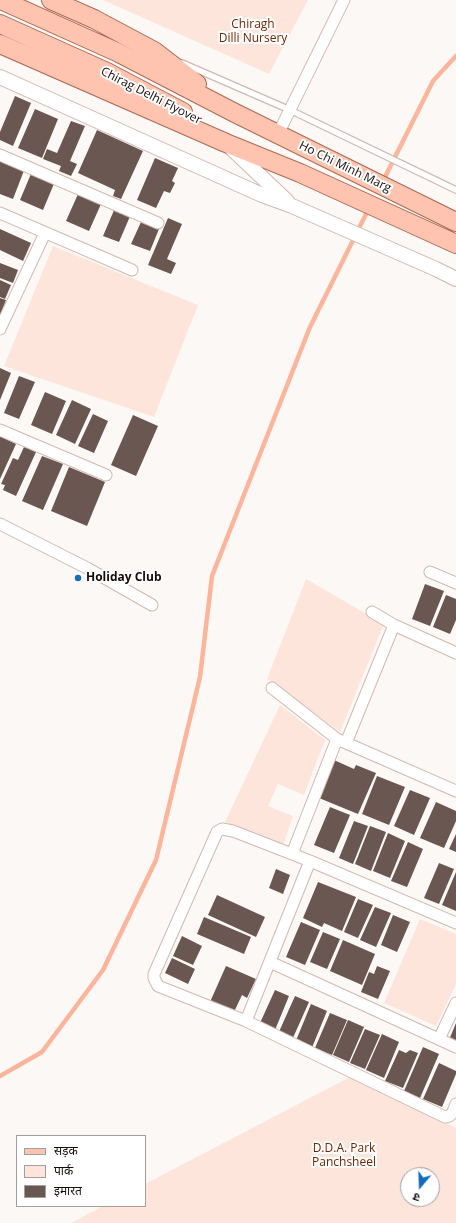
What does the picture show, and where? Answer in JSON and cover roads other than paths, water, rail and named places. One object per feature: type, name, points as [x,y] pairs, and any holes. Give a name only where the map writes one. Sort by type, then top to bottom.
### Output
[{"type":"main road","name":"Chirag Delhi Flyover","points":[[1,0],[119,53],[235,113]]},
{"type":"main road","points":[[51,0],[94,19],[154,51],[235,113]]},
{"type":"main road","name":"Chirag Delhi Flyover","points":[[0,24],[107,72],[300,173]]},
{"type":"main road","points":[[0,44],[226,143],[300,173]]},
{"type":"main road","name":"Ho Chi Minh Marg","points":[[235,113],[456,222]]},
{"type":"main road","name":"Ho Chi Minh Marg","points":[[300,173],[456,244]]},
{"type":"street","points":[[278,134],[344,0]]},
{"type":"street","points":[[0,78],[262,195],[292,206],[456,279]]},
{"type":"street","points":[[226,143],[292,206]]},
{"type":"street","points":[[0,155],[158,223]]},
{"type":"street","points":[[0,213],[132,270]]},
{"type":"street","points":[[0,329],[45,233]]},
{"type":"street","points":[[0,430],[106,475]]},
{"type":"street","points":[[0,524],[87,568],[152,605]]},
{"type":"street","points":[[430,572],[456,583]]},
{"type":"street","points":[[372,612],[394,625],[456,653]]},
{"type":"street","points":[[292,854],[341,741],[394,625]]},
{"type":"street","points":[[272,688],[341,741],[456,792]]},
{"type":"street","points":[[456,923],[310,861],[233,831],[222,829],[217,832],[154,974],[154,978],[158,986],[246,1021],[445,1117],[452,1114],[456,1104]]},
{"type":"street","points":[[246,1021],[310,861]]},
{"type":"street","points":[[270,962],[456,1047]]},
{"type":"street","points":[[439,1039],[456,1003]]},
{"type":"lane","points":[[154,51],[290,110],[456,190]]},
{"type":"waterway","points":[[383,181],[433,81],[456,56]]},
{"type":"waterway","points":[[0,1076],[42,1052],[103,970],[156,860],[200,677],[212,576],[310,327],[369,208]]},
{"type":"place","name":"Holiday Club","points":[[78,578]]},
{"type":"park label","name":"Chiragh Dilli Nursery","points":[[253,32]]},
{"type":"park label","name":"D.D.A. Park Panchsheel","points":[[344,1156]]}]
